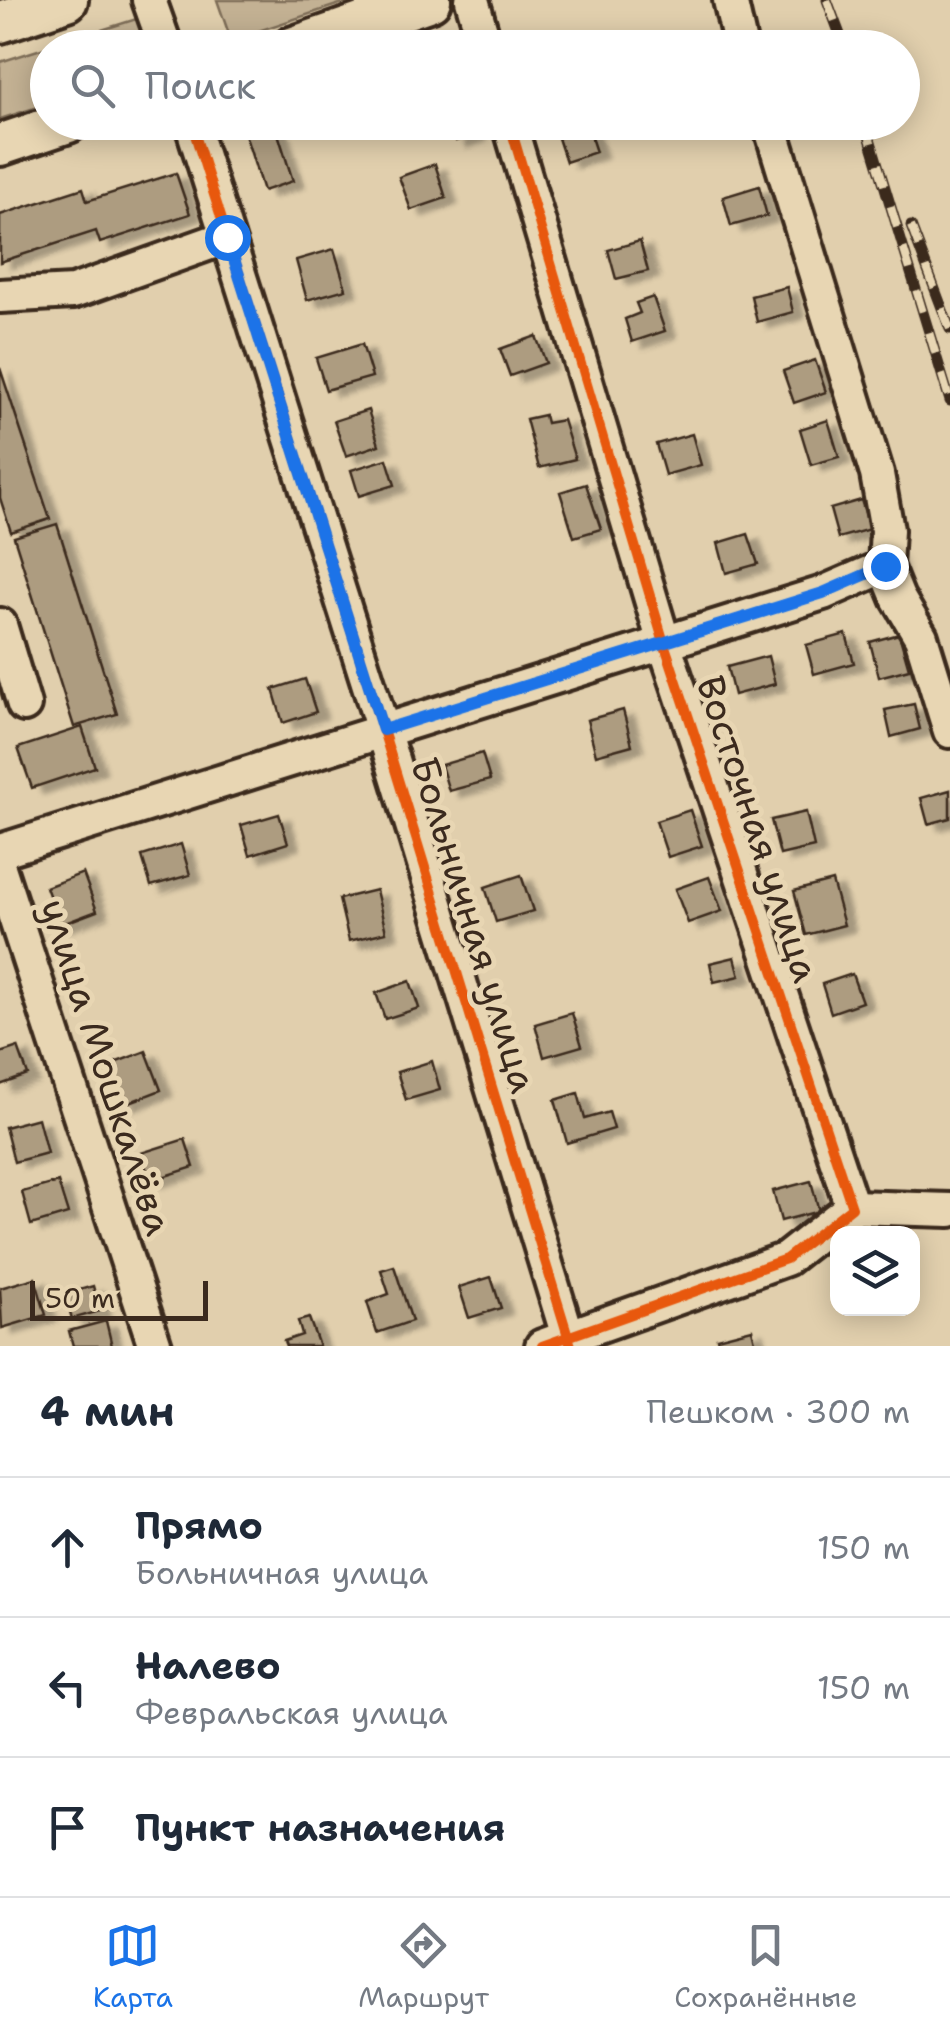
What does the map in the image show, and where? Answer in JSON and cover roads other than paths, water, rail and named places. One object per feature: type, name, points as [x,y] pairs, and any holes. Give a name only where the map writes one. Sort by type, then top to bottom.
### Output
[{"type":"main road","points":[[0,22],[66,0]]},
{"type":"main road","points":[[344,30],[430,0]]},
{"type":"main road","points":[[0,145],[30,135]]},
{"type":"street","points":[[149,0],[160,30]]},
{"type":"street","points":[[472,0],[481,30]]},
{"type":"street","points":[[730,0],[738,30]]},
{"type":"street","name":"Больничная улица","points":[[197,140],[383,730],[561,1343]]},
{"type":"street","name":"Восточная улица","points":[[514,140],[664,643],[852,1207]]},
{"type":"street","points":[[775,140],[877,474],[887,530],[885,566],[921,637],[950,731]]},
{"type":"street","points":[[0,296],[73,292],[227,237]]},
{"type":"street","points":[[0,851],[823,593],[885,566]]},
{"type":"street","points":[[0,625],[24,705]]},
{"type":"street","name":"улица Мошкалёва","points":[[0,871],[155,1346]]},
{"type":"street","points":[[561,1343],[786,1259],[852,1207],[950,1210]]},
{"type":"railway","points":[[827,0],[838,30]]},
{"type":"railway","points":[[870,140],[950,401]]},
{"type":"railway","points":[[911,226],[950,329]]}]
